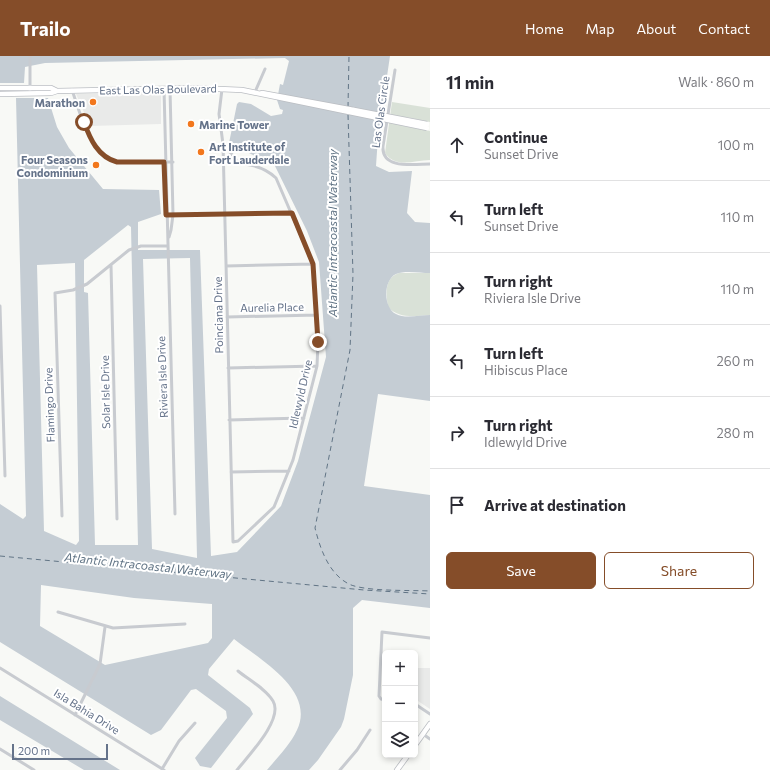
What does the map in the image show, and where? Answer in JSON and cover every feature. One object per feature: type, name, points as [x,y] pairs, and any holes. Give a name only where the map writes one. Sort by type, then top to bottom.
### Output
[{"type":"main road","name":"East Las Olas Boulevard","points":[[0,88],[51,88],[57,90],[222,89],[257,92],[428,126]]},
{"type":"main road","name":"East Las Olas Boulevard","points":[[0,94],[51,93],[57,90]]},
{"type":"main road","points":[[418,741],[430,724]]},
{"type":"main road","points":[[397,770],[406,758]]},
{"type":"street","points":[[30,56],[30,94]]},
{"type":"street","points":[[257,92],[265,69]]},
{"type":"street","name":"Las Olas Circle","points":[[395,70],[383,153],[387,159],[393,163],[430,164]]},
{"type":"street","name":"Riviera Isle Drive","points":[[164,89],[164,162],[168,239],[167,260],[175,514]]},
{"type":"street","name":"Riviera Isle Drive","points":[[168,239],[173,215],[173,162],[170,89]]},
{"type":"street","name":"Poinciana Drive","points":[[222,89],[218,114],[223,144],[233,542]]},
{"type":"street","points":[[72,90],[88,133],[95,146],[104,155],[117,162],[173,162]]},
{"type":"street","points":[[223,144],[239,163]]},
{"type":"street","name":"Idlewyld Drive","points":[[223,163],[239,163],[269,171],[276,178],[313,264],[317,315],[317,366],[289,471],[274,507],[248,533],[238,541],[233,542]]},
{"type":"street","points":[[166,215],[292,213]]},
{"type":"street","points":[[110,265],[129,250],[141,246],[168,247]]},
{"type":"street","points":[[226,266],[313,264]]},
{"type":"street","name":"Flamingo Drive","points":[[62,516],[55,293],[72,290],[87,284],[110,265]]},
{"type":"street","name":"Solar Isle Drive","points":[[110,265],[117,519]]},
{"type":"street","points":[[0,306],[5,476]]},
{"type":"street","name":"Aurelia Place","points":[[227,317],[317,315]]},
{"type":"street","points":[[228,368],[317,366]]},
{"type":"street","points":[[229,420],[304,418]]},
{"type":"street","points":[[231,472],[289,471]]},
{"type":"street","points":[[58,612],[105,627],[186,624]]},
{"type":"street","points":[[75,715],[93,681],[102,657],[105,627]]},
{"type":"street","points":[[382,699],[379,696],[382,632],[430,638]]},
{"type":"street","name":"Isla Bahia Drive","points":[[0,668],[163,769]]},
{"type":"street","points":[[237,770],[274,721],[276,709],[270,697],[238,671]]},
{"type":"street","points":[[418,706],[430,714]]},
{"type":"street","points":[[163,769],[179,741],[195,723]]},
{"type":"street","points":[[340,770],[357,750],[370,730]]},
{"type":"street","points":[[423,734],[430,739]]},
{"type":"street","points":[[0,749],[34,770]]},
{"type":"shaded area","points":[[161,92],[161,124],[90,126],[76,94]]},
{"type":"shaded area","points":[[392,102],[430,108],[430,122],[406,117],[404,126],[430,131],[430,160],[400,162],[389,158],[385,153]]},
{"type":"shaded area","points":[[399,273],[430,273],[430,315],[402,315],[392,311],[388,307],[388,283],[394,275]]},
{"type":"shaded area","points":[[418,668],[430,668],[430,709],[418,701]]},
{"type":"water","name":"Atlantic Intracoastal Waterway","points":[[0,56],[390,56],[378,137],[376,166],[389,172],[412,171],[407,213],[415,222],[430,223],[430,273],[408,272],[396,274],[389,282],[386,294],[389,306],[396,314],[408,317],[430,315],[430,401],[378,394],[364,486],[430,495],[430,608],[362,600],[353,608],[353,675],[344,719],[341,727],[318,760],[309,770],[267,770],[287,746],[297,730],[301,715],[299,702],[292,689],[282,677],[234,639],[209,669],[208,675],[250,708],[253,714],[211,768],[200,766],[195,758],[227,718],[226,711],[196,689],[191,690],[161,730],[151,735],[0,642],[0,504],[23,519],[26,516],[16,98],[48,98],[57,127],[69,148],[103,189],[159,190],[161,214],[138,222],[138,250],[200,250],[211,556],[237,552],[281,506],[298,461],[326,357],[319,262],[307,231],[275,166],[229,143],[237,104],[239,102],[251,104],[271,116],[282,114],[283,110],[280,109],[277,100],[280,84],[283,85],[289,61],[285,58],[45,63],[25,67],[24,83],[0,83]],"holes":[[[128,225],[131,227],[138,545],[95,545],[88,293],[84,292],[84,260]],[[190,258],[197,558],[152,549],[143,259]],[[75,263],[79,541],[76,545],[44,531],[37,265]],[[41,585],[134,598],[212,604],[212,638],[208,643],[105,665],[40,626]]]},
{"type":"water","points":[[0,696],[120,770],[84,770],[0,720]]},
{"type":"ferry route","points":[[348,107],[349,56]]},
{"type":"ferry route","points":[[348,115],[353,274],[350,350],[315,528],[322,551],[330,566],[335,573],[347,583],[363,588],[430,591]]},
{"type":"ferry route","points":[[0,556],[364,590],[430,594]]},
{"type":"place","name":"Marathon","points":[[93,102]]},
{"type":"place","name":"Marine Tower","points":[[191,124]]},
{"type":"place","name":"Art Institute of Fort Lauderdale","points":[[201,152]]},
{"type":"place","name":"Four Seasons Condominium","points":[[96,165]]},
{"type":"route","points":[[84,122],[95,146],[111,160],[117,162],[164,162],[166,215],[292,213],[313,264],[318,342]]}]
